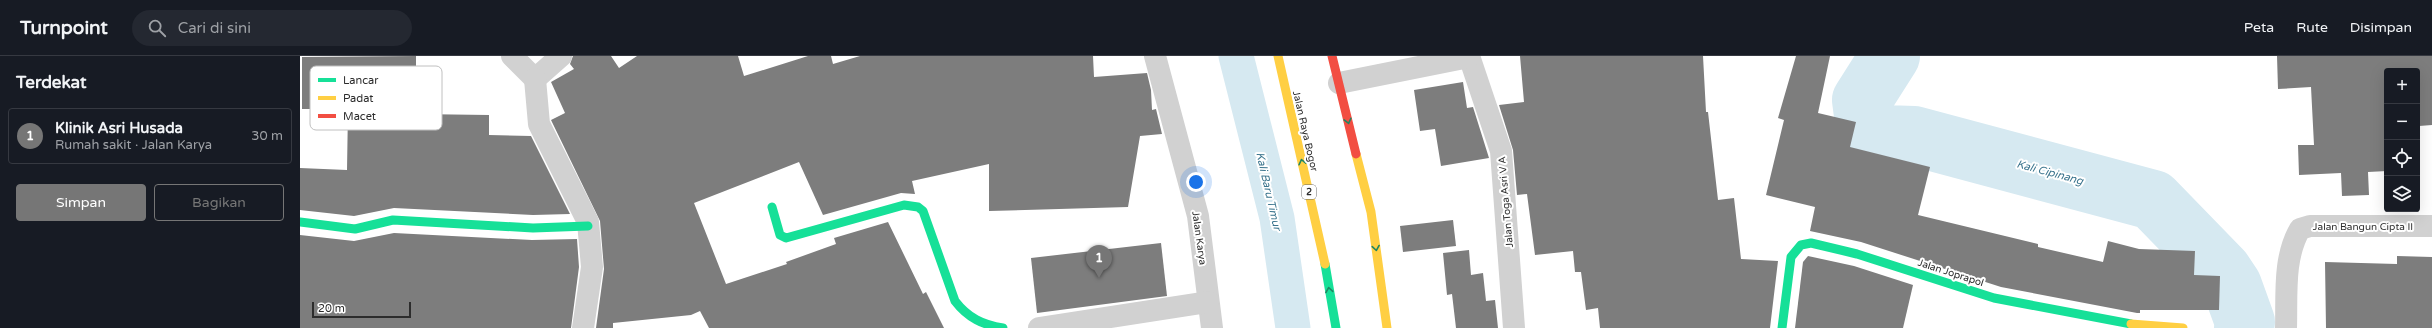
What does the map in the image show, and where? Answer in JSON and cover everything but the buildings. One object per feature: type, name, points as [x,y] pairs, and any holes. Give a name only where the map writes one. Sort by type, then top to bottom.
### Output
[{"type":"main road","name":"Jalan Raya Bogor","points":[[1278,56],[1326,271],[1336,328]]},
{"type":"main road","points":[[1332,56],[1371,212],[1387,328]]},
{"type":"main road","points":[[772,207],[780,235],[786,238],[904,205],[918,207],[923,211],[955,301],[962,312],[975,321],[1003,328]]},
{"type":"main road","points":[[300,222],[355,229],[393,220],[533,228],[588,226]]},
{"type":"main road","name":"Jalan Joprapol","points":[[1782,328],[1791,257],[1801,245],[1811,242],[1857,254],[1994,298],[2135,325],[2183,328]]},
{"type":"street","points":[[512,56],[535,79],[539,124],[588,226],[592,267],[583,328]]},
{"type":"street","points":[[535,79],[561,56]]},
{"type":"street","name":"Jalan Karya","points":[[1155,56],[1198,216],[1212,328]]},
{"type":"street","points":[[1339,83],[1469,57]]},
{"type":"street","name":"Jalan Toga Asri V A","points":[[1469,57],[1501,151],[1514,328]]},
{"type":"street","name":"Jalan Bangun Cipta II","points":[[2286,328],[2288,262],[2294,239],[2300,229],[2310,226],[2432,226]]},
{"type":"street","points":[[1039,328],[1060,326],[1208,302]]},
{"type":"waterway","name":"Kali Baru Timur","points":[[1236,56],[1277,218],[1293,328]]},
{"type":"waterway","name":"Kali Cipinang","points":[[1890,56],[1862,100],[1865,123],[1884,135],[1914,136],[2153,200],[2222,271],[2232,286],[2245,322],[2244,328]]},
{"type":"traffic: fast","points":[[772,207],[780,235],[786,238],[904,205],[918,207],[923,211],[955,301],[965,312],[976,320],[1003,328]]},
{"type":"traffic: fast","points":[[300,222],[355,229],[393,220],[533,228],[588,226]]},
{"type":"traffic: fast","points":[[1782,328],[1791,257],[1801,245],[1811,243],[1857,254],[1994,298],[2131,324]]},
{"type":"traffic: fast","points":[[1325,264],[1336,328]]},
{"type":"traffic: slow","points":[[1278,56],[1325,264]]},
{"type":"traffic: slow","points":[[1356,154],[1371,212],[1387,328]]},
{"type":"traffic: slow","points":[[2131,324],[2183,328]]},
{"type":"traffic: jam","points":[[1332,56],[1356,154]]},
{"type":"place","name":"Klinik Asri Husada","points":[[1099,278]]}]
